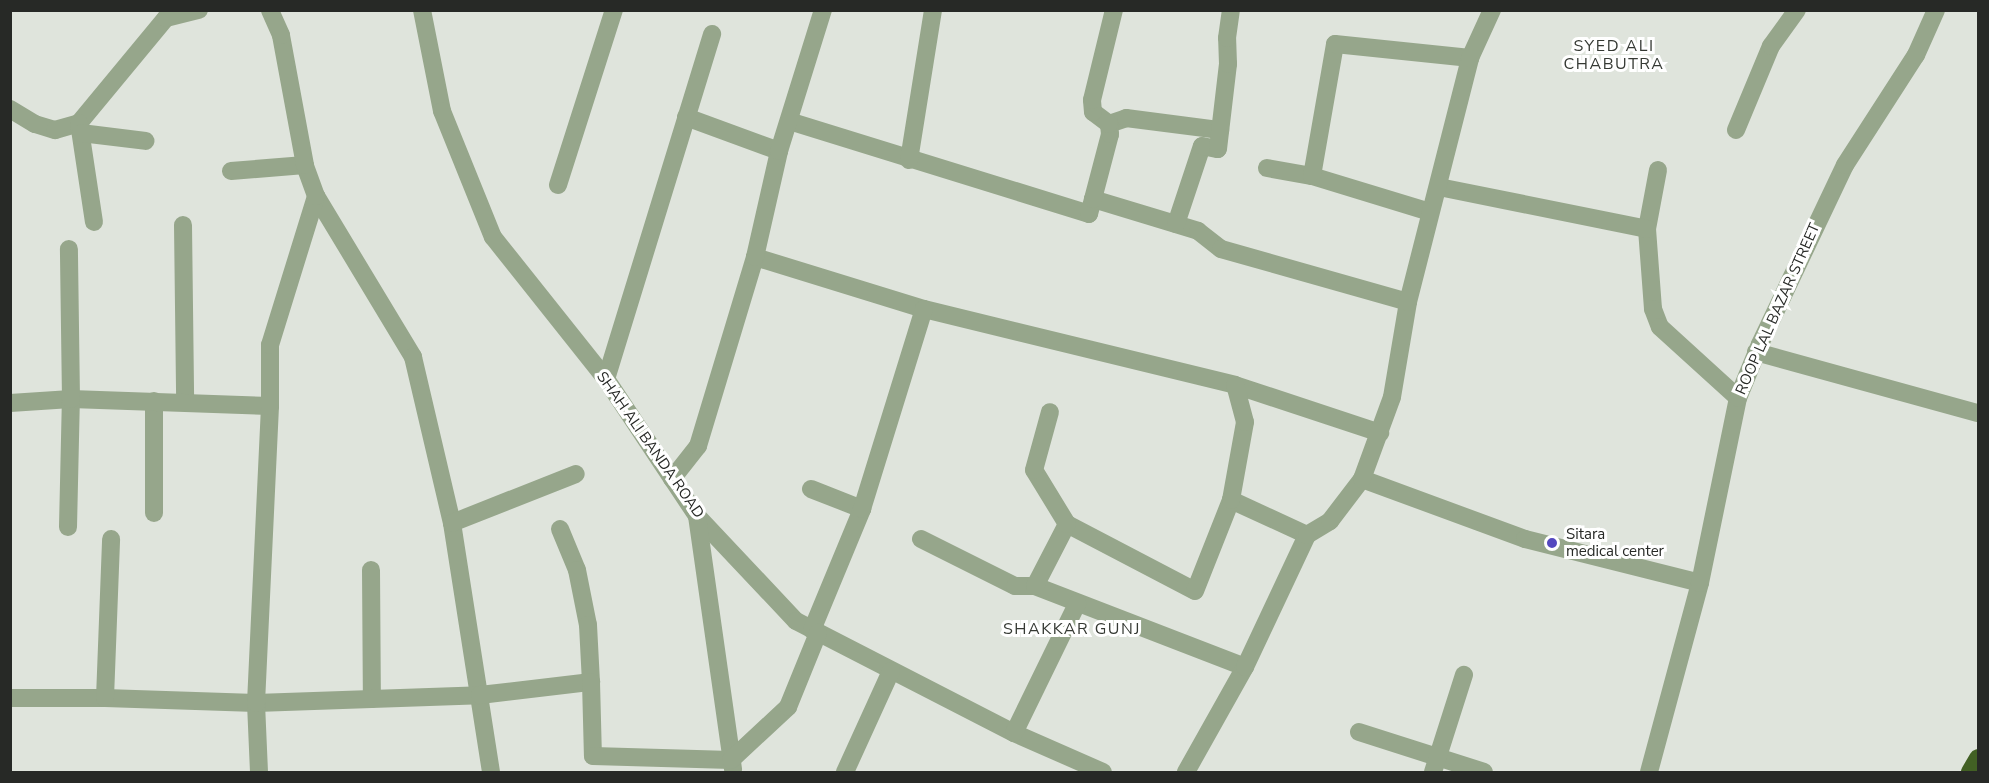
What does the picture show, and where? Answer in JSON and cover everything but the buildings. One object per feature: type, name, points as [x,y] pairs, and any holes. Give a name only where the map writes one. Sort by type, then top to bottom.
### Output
[{"type":"highway","points":[[1970,772],[1978,758]]},
{"type":"street","points":[[94,222],[80,128],[166,18],[199,10]]},
{"type":"street","points":[[270,10],[281,35],[305,165],[316,196],[329,213],[413,357],[452,523],[491,772]]},
{"type":"street","name":"SHAH ALI BANDA ROAD","points":[[422,10],[442,111],[493,237],[606,380],[697,516],[796,621],[1014,734],[1102,772]]},
{"type":"street","points":[[558,185],[614,10]]},
{"type":"street","points":[[672,479],[698,446],[755,257],[779,152],[823,10]]},
{"type":"street","points":[[909,160],[933,10]]},
{"type":"street","points":[[1110,124],[1093,112],[1092,100],[1114,10]]},
{"type":"street","points":[[1176,224],[1202,146],[1218,149],[1231,10]]},
{"type":"street","points":[[1186,772],[1245,667],[1307,535],[1330,520],[1362,479],[1392,397],[1408,302],[1470,58],[1492,10]]},
{"type":"street","points":[[1736,130],[1771,46],[1797,10]]},
{"type":"street","name":"ROOP LAL BAZAR STREET","points":[[1649,772],[1700,583],[1738,399],[1756,352],[1845,165],[1916,55],[1936,10]]},
{"type":"street","points":[[606,380],[712,34]]},
{"type":"street","points":[[1312,176],[1335,44],[1470,58]]},
{"type":"street","points":[[10,109],[35,124],[55,130],[80,128],[146,141]]},
{"type":"street","points":[[686,117],[779,152]]},
{"type":"street","points":[[1110,124],[1126,118],[1220,130]]},
{"type":"street","points":[[789,121],[1089,214],[1110,134],[1110,124]]},
{"type":"street","points":[[231,171],[305,165]]},
{"type":"street","points":[[1267,168],[1312,176],[1430,212]]},
{"type":"street","points":[[1658,171],[1647,229],[1653,309],[1660,327],[1738,399]]},
{"type":"street","points":[[1439,187],[1647,229]]},
{"type":"street","points":[[259,772],[256,703],[270,406],[270,345],[316,196]]},
{"type":"street","points":[[1093,199],[1198,231],[1221,249],[1408,302]]},
{"type":"street","points":[[183,225],[185,401]]},
{"type":"street","points":[[68,527],[71,399],[69,249]]},
{"type":"street","points":[[755,257],[924,309],[1235,385],[1380,433]]},
{"type":"street","points":[[732,766],[788,707],[862,509],[924,309]]},
{"type":"street","points":[[1756,352],[1978,413]]},
{"type":"street","points":[[1050,412],[1034,470],[1067,524],[1195,591],[1231,500],[1245,422],[1235,385]]},
{"type":"street","points":[[10,403],[71,399],[185,401],[270,406]]},
{"type":"street","points":[[154,401],[154,513]]},
{"type":"street","points":[[452,523],[576,474]]},
{"type":"street","points":[[1362,479],[1525,538],[1700,583]]},
{"type":"street","points":[[811,489],[862,509]]},
{"type":"street","points":[[1231,500],[1307,535]]},
{"type":"street","points":[[697,516],[732,766]]},
{"type":"street","points":[[1035,586],[1067,524]]},
{"type":"street","points":[[560,529],[577,570],[588,625],[593,756],[732,766]]},
{"type":"street","points":[[105,698],[111,539]]},
{"type":"street","points":[[921,539],[1015,586],[1035,586],[1245,667]]},
{"type":"street","points":[[371,570],[372,699]]},
{"type":"street","points":[[1014,734],[1077,604]]},
{"type":"street","points":[[845,772],[891,671]]},
{"type":"street","points":[[1436,766],[1464,675]]},
{"type":"street","points":[[10,698],[105,698],[256,703],[480,695],[591,682]]},
{"type":"street","points":[[1359,732],[1436,766],[1484,772]]},
{"type":"place","name":"Sitara medical center","points":[[1552,543]]},
{"type":"district","name":"SYED ALI CHABUTRA","points":[[1614,55]]},
{"type":"district","name":"SHAKKAR GUNJ","points":[[1072,629]]}]
